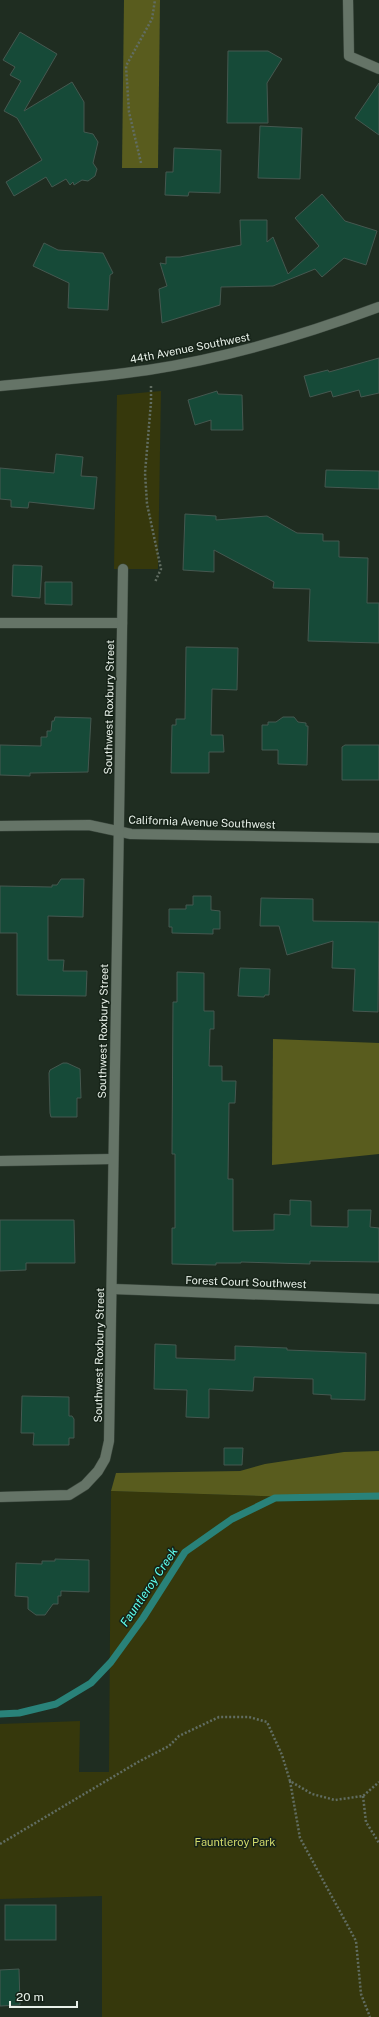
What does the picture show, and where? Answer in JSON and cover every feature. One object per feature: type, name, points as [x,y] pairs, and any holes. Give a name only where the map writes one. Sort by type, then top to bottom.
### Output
[{"type":"street","points":[[348,0],[349,56],[379,69]]},
{"type":"street","name":"44th Avenue Southwest","points":[[0,386],[149,370],[248,349],[326,327],[379,307]]},
{"type":"street","name":"Southwest Roxbury Street","points":[[0,1497],[69,1495],[85,1485],[98,1471],[105,1459],[109,1441],[113,1289],[112,1159],[123,569]]},
{"type":"street","points":[[0,623],[122,623]]},
{"type":"street","name":"California Avenue Southwest","points":[[0,826],[89,825],[131,834],[379,838]]},
{"type":"street","points":[[0,1161],[112,1159]]},
{"type":"street","name":"Forest Court Southwest","points":[[113,1289],[379,1299]]},
{"type":"path","points":[[141,162],[129,112],[126,66],[152,19],[155,0]]},
{"type":"path","points":[[150,381],[151,402],[145,473],[147,504],[161,568],[155,582]]},
{"type":"path","points":[[0,1844],[138,1762],[169,1746],[179,1736],[219,1717],[249,1717],[267,1722],[282,1755],[290,1781],[300,1838],[356,1941],[361,1994],[370,2017]]},
{"type":"path","points":[[290,1781],[312,1794],[335,1800],[363,1796],[379,1782]]},
{"type":"path","points":[[363,1796],[366,1822],[379,1843]]},
{"type":"green space","points":[[161,391],[158,569],[114,569],[117,395]]},
{"type":"green space","name":"Fauntleroy Park","points":[[111,1491],[379,1500],[379,2017],[102,2017],[102,1896],[0,1899],[0,1724],[80,1721],[79,1772],[109,1772]]},
{"type":"shaded area","points":[[124,0],[160,0],[158,168],[122,168]]},
{"type":"shaded area","points":[[273,1039],[379,1043],[379,1154],[272,1165]]},
{"type":"shaded area","points":[[379,1451],[379,1500],[111,1491],[116,1473],[240,1471],[265,1464],[344,1452]]},
{"type":"building","points":[[20,32],[57,54],[24,111],[72,82],[84,102],[84,132],[93,134],[98,142],[93,163],[97,169],[95,176],[88,181],[82,180],[74,185],[73,182],[70,185],[66,179],[52,187],[46,177],[14,196],[6,182],[42,160],[17,118],[4,111],[21,81],[10,75],[15,67],[3,60]]},
{"type":"building","points":[[228,51],[268,51],[282,59],[267,83],[268,123],[227,123]]},
{"type":"building","points":[[379,83],[379,135],[355,118]]},
{"type":"building","points":[[260,126],[302,128],[300,179],[258,178]]},
{"type":"building","points":[[174,148],[221,150],[220,193],[189,192],[188,196],[165,195],[166,172],[173,172]]},
{"type":"building","points":[[322,194],[345,221],[377,231],[366,265],[344,258],[322,277],[315,269],[273,286],[221,287],[220,305],[162,323],[159,289],[167,286],[160,263],[166,264],[166,257],[180,257],[241,245],[240,220],[267,220],[267,242],[273,237],[288,274],[319,246],[295,218]]},
{"type":"building","points":[[44,243],[58,250],[103,253],[113,273],[110,275],[108,310],[68,308],[69,283],[33,266]]},
{"type":"building","points":[[379,358],[379,393],[361,397],[359,390],[333,397],[331,391],[310,397],[304,376],[328,370],[329,372]]},
{"type":"building","points":[[217,391],[218,394],[242,395],[243,430],[211,430],[211,420],[195,425],[188,400]]},
{"type":"building","points":[[56,454],[83,457],[81,476],[97,477],[94,509],[29,502],[28,508],[11,507],[11,500],[0,499],[0,468],[54,473]]},
{"type":"building","points":[[326,470],[379,471],[379,489],[325,487]]},
{"type":"building","points":[[185,514],[216,516],[216,520],[267,516],[297,533],[323,534],[323,541],[339,541],[339,557],[368,558],[367,603],[379,603],[379,643],[308,641],[310,589],[273,588],[274,582],[214,550],[214,572],[183,570]]},
{"type":"building","points":[[13,565],[42,566],[40,598],[12,596]]},
{"type":"building","points":[[45,582],[72,582],[72,605],[45,604]]},
{"type":"building","points":[[186,647],[238,648],[237,690],[212,689],[211,735],[223,735],[224,752],[209,752],[209,773],[171,773],[172,725],[176,725],[176,719],[185,719]]},
{"type":"building","points":[[55,717],[91,718],[88,772],[30,773],[30,776],[0,775],[0,745],[41,746],[41,737],[47,737],[47,731],[51,731],[52,721],[54,721]]},
{"type":"building","points":[[283,717],[294,717],[298,722],[306,723],[306,726],[308,726],[307,765],[278,764],[278,750],[262,750],[262,725],[268,725],[268,722],[276,722]]},
{"type":"building","points":[[345,745],[379,745],[379,780],[342,780],[342,747]]},
{"type":"building","points":[[61,879],[84,879],[83,917],[48,916],[48,960],[64,960],[63,971],[87,971],[86,996],[17,995],[17,933],[0,933],[0,886],[52,887],[52,885],[57,885]]},
{"type":"building","points":[[193,896],[211,896],[211,910],[220,911],[220,929],[213,929],[213,934],[172,933],[172,927],[169,927],[169,909],[186,909],[186,905],[193,905]]},
{"type":"building","points":[[261,898],[313,899],[313,921],[379,922],[378,1012],[353,1011],[355,969],[332,968],[333,941],[287,955],[279,926],[260,926]]},
{"type":"building","points":[[240,968],[270,969],[269,995],[265,995],[264,997],[238,996]]},
{"type":"building","points":[[177,972],[204,973],[204,1011],[214,1011],[214,1029],[210,1029],[209,1066],[222,1066],[222,1081],[236,1081],[235,1103],[229,1103],[228,1179],[233,1179],[233,1231],[274,1230],[274,1214],[290,1215],[290,1200],[311,1201],[311,1226],[348,1227],[348,1210],[371,1210],[370,1227],[379,1228],[379,1262],[310,1261],[310,1264],[241,1262],[216,1263],[216,1265],[172,1264],[172,1228],[175,1228],[175,1154],[172,1154],[173,1002],[177,1002]]},
{"type":"building","points":[[63,1063],[67,1063],[80,1069],[81,1098],[77,1098],[77,1117],[51,1117],[49,1073],[50,1070]]},
{"type":"building","points":[[0,1220],[74,1220],[75,1263],[26,1263],[26,1270],[0,1271]]},
{"type":"building","points":[[155,1344],[176,1345],[176,1358],[235,1360],[235,1346],[287,1348],[287,1350],[366,1353],[365,1400],[331,1399],[331,1395],[313,1394],[313,1379],[254,1377],[253,1391],[209,1389],[209,1418],[186,1417],[187,1390],[154,1389]]},
{"type":"building","points":[[22,1396],[69,1397],[69,1416],[72,1416],[74,1419],[74,1438],[69,1438],[69,1445],[33,1445],[34,1433],[21,1433]]},
{"type":"building","points":[[224,1448],[243,1448],[242,1465],[224,1465]]},
{"type":"building","points":[[55,1559],[89,1560],[89,1592],[61,1591],[61,1596],[58,1596],[58,1604],[53,1604],[45,1615],[36,1615],[28,1609],[28,1597],[15,1596],[16,1563],[42,1564],[42,1561],[55,1561]]},
{"type":"building","points":[[5,1905],[56,1905],[56,1940],[5,1940]]},
{"type":"building","points":[[19,1969],[20,2005],[0,2006],[0,1970]]},
{"type":"waterway","name":"Fauntleroy Creek","points":[[0,1714],[19,1713],[56,1704],[91,1683],[111,1662],[143,1618],[185,1552],[232,1519],[275,1498],[379,1496]]}]
